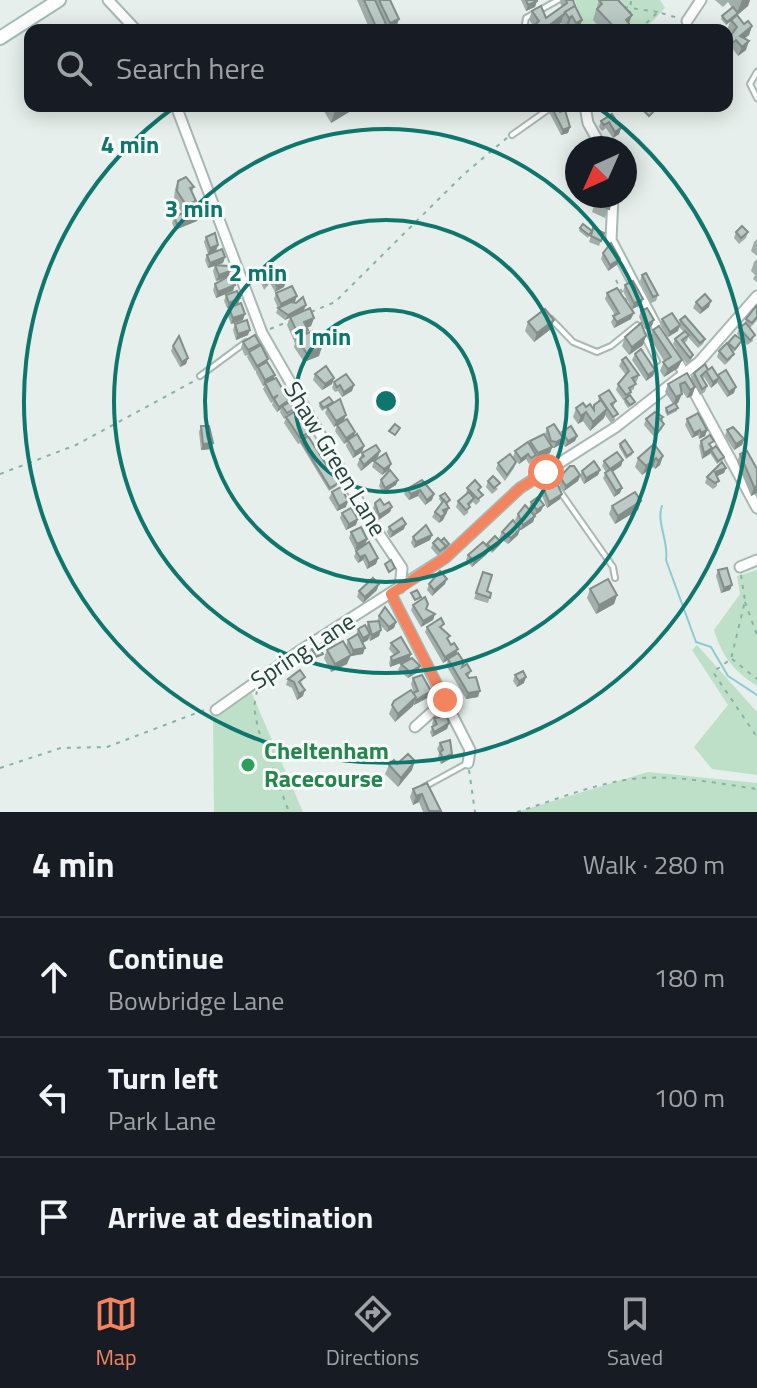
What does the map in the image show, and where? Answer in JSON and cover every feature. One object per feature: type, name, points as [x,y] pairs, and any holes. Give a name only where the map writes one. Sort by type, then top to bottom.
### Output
[{"type":"main road","points":[[0,38],[59,0]]},
{"type":"street","points":[[108,0],[130,24]]},
{"type":"street","points":[[687,21],[701,0]]},
{"type":"street","name":"Shaw Green Lane","points":[[178,112],[262,333],[367,516],[402,568]]},
{"type":"street","points":[[586,112],[595,136]]},
{"type":"street","points":[[612,208],[611,240],[656,328],[685,373],[757,508]]},
{"type":"street","name":"Spring Lane","points":[[216,710],[445,558],[520,488],[548,475],[685,373],[704,357],[756,299]]},
{"type":"street","points":[[740,567],[757,560]]},
{"type":"street","points":[[400,588],[402,568],[420,575]]},
{"type":"street","points":[[391,594],[470,750],[468,763]]},
{"type":"street","points":[[415,727],[445,700]]},
{"type":"lane","points":[[525,24],[526,18],[558,0]]},
{"type":"lane","points":[[757,72],[750,84],[757,98]]},
{"type":"lane","points":[[512,135],[545,112]]},
{"type":"lane","points":[[541,308],[573,342],[597,352],[611,346],[637,325],[657,361]]},
{"type":"lane","points":[[643,335],[656,328]]},
{"type":"lane","points":[[200,376],[262,333]]},
{"type":"lane","points":[[555,485],[613,567],[615,578]]},
{"type":"lane","points":[[424,787],[468,763]]},
{"type":"path","points":[[629,24],[631,0]]},
{"type":"path","points":[[614,4],[687,21]]},
{"type":"path","points":[[645,24],[658,12]]},
{"type":"path","points":[[306,314],[335,302],[463,175],[512,135]]},
{"type":"path","points":[[616,280],[630,309]]},
{"type":"path","points":[[262,333],[291,320]]},
{"type":"path","points":[[0,474],[76,445],[184,388],[200,376]]},
{"type":"path","points":[[740,567],[745,601],[757,635]]},
{"type":"path","points":[[745,601],[731,659],[713,672],[757,737]]},
{"type":"path","points":[[731,659],[757,679]]},
{"type":"path","points":[[254,682],[258,696],[254,707],[258,729],[289,812]]},
{"type":"path","points":[[0,768],[61,748],[107,747],[194,711],[216,710]]},
{"type":"path","points":[[468,763],[475,812]]},
{"type":"path","points":[[517,812],[602,785],[636,779],[673,778],[757,789]]},
{"type":"green space","points":[[575,0],[660,0],[665,8],[650,24],[581,24]]},
{"type":"green space","points":[[757,570],[757,686],[730,662],[714,630],[740,594],[737,576]]},
{"type":"green space","points":[[697,645],[757,712],[757,775],[712,769],[694,747],[728,705],[692,650]]},
{"type":"green space","name":"Cheltenham Racecourse","points":[[250,689],[303,812],[214,812],[213,718]]},
{"type":"green space","points":[[648,772],[757,783],[757,812],[517,812]]},
{"type":"building","points":[[364,0],[375,0],[386,24],[375,24]]},
{"type":"building","points":[[379,0],[390,0],[399,19],[390,23]]},
{"type":"building","points":[[566,0],[573,0],[575,6],[551,24],[536,24],[539,21],[532,11],[541,6],[546,18],[567,3]]},
{"type":"building","points":[[599,0],[618,0],[632,15],[626,20],[629,24],[611,24],[597,9],[602,4]]},
{"type":"building","points":[[575,6],[582,20],[576,23],[565,12]]},
{"type":"building","points":[[733,7],[738,13],[727,22],[722,16]]},
{"type":"building","points":[[737,15],[744,24],[748,21],[752,26],[740,36],[749,41],[742,47],[736,40],[733,42],[733,32],[737,27],[731,20]]},
{"type":"building","points":[[554,112],[566,112],[570,127],[563,130]]},
{"type":"building","points":[[612,114],[621,128],[615,132],[609,122],[604,125],[601,121]]},
{"type":"building","points":[[186,177],[194,187],[190,188],[196,201],[186,205],[177,191],[178,181]]},
{"type":"building","points":[[196,207],[199,215],[177,224],[174,217]]},
{"type":"building","points":[[583,224],[592,231],[589,235],[580,228]]},
{"type":"building","points":[[742,226],[748,232],[741,238],[736,232]]},
{"type":"building","points":[[593,228],[604,233],[601,241],[591,236]]},
{"type":"building","points":[[215,233],[218,245],[210,248],[206,237]]},
{"type":"building","points":[[611,243],[620,259],[610,265],[603,253]]},
{"type":"building","points":[[222,249],[225,257],[210,263],[207,255]]},
{"type":"building","points":[[215,265],[228,266],[230,271],[219,275]]},
{"type":"building","points":[[268,268],[277,270],[286,281],[277,286],[272,277],[266,284],[261,272]]},
{"type":"building","points":[[646,273],[658,295],[653,297],[642,275]]},
{"type":"building","points":[[231,275],[235,285],[218,292],[215,284]]},
{"type":"building","points":[[633,281],[643,299],[634,303],[625,285]]},
{"type":"building","points":[[292,286],[297,296],[281,304],[276,293]]},
{"type":"building","points":[[617,288],[634,313],[617,322],[613,316],[619,313],[607,293]]},
{"type":"building","points":[[237,291],[240,298],[229,303],[226,295]]},
{"type":"building","points":[[705,294],[711,301],[702,309],[696,302]]},
{"type":"building","points":[[303,297],[306,305],[288,315],[278,308],[296,303]]},
{"type":"building","points":[[241,303],[245,314],[233,318],[229,308]]},
{"type":"building","points":[[757,305],[757,317],[752,323],[746,319]]},
{"type":"building","points":[[310,308],[314,318],[304,322],[308,330],[298,334],[290,317]]},
{"type":"building","points":[[647,308],[654,320],[647,324],[641,311]]},
{"type":"building","points":[[545,309],[554,320],[537,333],[528,322]]},
{"type":"building","points":[[672,313],[680,325],[670,332],[662,319]]},
{"type":"building","points":[[685,316],[705,339],[700,343],[680,320]]},
{"type":"building","points":[[247,320],[250,330],[238,334],[235,324]]},
{"type":"building","points":[[641,323],[646,336],[632,347],[625,337]]},
{"type":"building","points":[[746,323],[755,335],[750,340],[739,328]]},
{"type":"building","points":[[659,326],[682,360],[668,369],[663,362],[671,357],[653,330]]},
{"type":"building","points":[[312,331],[312,344],[319,341],[322,347],[307,354],[297,338]]},
{"type":"building","points":[[685,331],[689,335],[682,340],[693,355],[690,358],[675,339]]},
{"type":"building","points":[[255,335],[260,344],[248,350],[243,342]]},
{"type":"building","points":[[735,335],[742,340],[735,349],[728,343]]},
{"type":"building","points":[[179,336],[188,358],[182,362],[173,346]]},
{"type":"building","points":[[727,343],[734,354],[727,360],[719,351]]},
{"type":"building","points":[[261,345],[268,359],[257,366],[249,352]]},
{"type":"building","points":[[641,349],[655,370],[648,375],[635,354]]},
{"type":"building","points":[[626,357],[639,375],[632,378],[636,384],[629,388],[631,392],[626,395],[618,384],[629,371],[622,360]]},
{"type":"building","points":[[267,362],[275,375],[265,380],[258,367]]},
{"type":"building","points":[[705,364],[708,370],[712,367],[719,378],[713,382],[706,371],[701,376],[707,386],[702,389],[694,373]]},
{"type":"building","points":[[326,366],[334,378],[325,384],[315,374]]},
{"type":"building","points":[[726,370],[736,387],[729,392],[718,375]]},
{"type":"building","points":[[687,373],[695,387],[690,390],[685,382],[680,384],[682,394],[676,397],[668,384]]},
{"type":"building","points":[[346,374],[354,385],[344,392],[334,382]]},
{"type":"building","points":[[276,378],[289,400],[279,407],[274,399],[278,395],[273,398],[265,383]]},
{"type":"building","points":[[609,390],[616,401],[611,404],[618,414],[613,417],[599,396]]},
{"type":"building","points":[[630,395],[635,402],[630,405],[625,399]]},
{"type":"building","points":[[329,397],[333,402],[323,408],[320,403]]},
{"type":"building","points":[[340,399],[346,415],[336,421],[327,407]]},
{"type":"building","points":[[601,400],[607,409],[593,422],[586,412],[581,416],[576,408],[583,403],[586,407],[590,404],[594,410],[594,405]]},
{"type":"building","points":[[290,402],[294,409],[287,413],[282,406]]},
{"type":"building","points":[[675,403],[678,408],[668,413],[666,408]]},
{"type":"building","points":[[296,411],[309,432],[300,438],[286,417]]},
{"type":"building","points":[[655,412],[663,417],[660,419],[664,424],[657,433],[646,419]]},
{"type":"building","points":[[698,413],[707,430],[694,433],[687,419]]},
{"type":"building","points":[[347,419],[355,432],[346,438],[337,425]]},
{"type":"building","points":[[395,424],[400,428],[395,435],[389,431]]},
{"type":"building","points":[[554,424],[563,438],[556,442],[551,441],[547,428]]},
{"type":"building","points":[[201,426],[209,426],[213,443],[203,444]]},
{"type":"building","points":[[571,426],[577,436],[568,441],[562,432]]},
{"type":"building","points":[[733,427],[744,439],[736,444],[727,430]]},
{"type":"building","points":[[357,434],[364,446],[355,452],[348,440]]},
{"type":"building","points":[[544,434],[552,447],[538,453],[530,441]]},
{"type":"building","points":[[710,435],[714,441],[709,444],[712,448],[704,453],[701,441]]},
{"type":"building","points":[[308,436],[338,483],[330,488],[301,441]]},
{"type":"building","points":[[625,440],[633,452],[627,456],[620,444]]},
{"type":"building","points":[[528,442],[536,455],[531,458],[528,454],[521,459],[515,451]]},
{"type":"building","points":[[654,444],[663,456],[646,466],[638,458]]},
{"type":"building","points":[[376,445],[380,451],[364,465],[360,459],[364,456],[362,453]]},
{"type":"building","points":[[716,446],[724,457],[718,461],[711,450]]},
{"type":"building","points":[[747,451],[757,469],[757,486],[754,487],[740,454]]},
{"type":"building","points":[[617,452],[623,460],[610,469],[604,461]]},
{"type":"building","points":[[386,453],[391,464],[384,469],[374,461]]},
{"type":"building","points":[[510,454],[516,462],[507,475],[498,463]]},
{"type":"building","points":[[594,461],[600,470],[586,478],[582,471]]},
{"type":"building","points":[[722,462],[726,468],[715,472],[719,481],[715,483],[707,477]]},
{"type":"building","points":[[570,466],[574,466],[580,475],[566,486],[560,477]]},
{"type":"building","points":[[611,469],[622,488],[616,491],[605,473]]},
{"type":"building","points":[[390,470],[398,480],[385,488],[381,480]]},
{"type":"building","points":[[493,476],[500,483],[494,488],[488,481]]},
{"type":"building","points":[[554,477],[562,494],[549,502],[544,490],[551,486],[548,481]]},
{"type":"building","points":[[422,480],[434,494],[427,500],[420,490],[411,494],[407,489]]},
{"type":"building","points":[[475,480],[483,495],[478,499],[467,488]]},
{"type":"building","points":[[341,487],[348,501],[339,506],[332,492]]},
{"type":"building","points":[[469,492],[474,498],[466,510],[458,501]]},
{"type":"building","points":[[635,492],[641,501],[618,516],[612,506]]},
{"type":"building","points":[[445,493],[450,500],[446,503],[440,496]]},
{"type":"building","points":[[538,497],[544,505],[537,510],[531,502]]},
{"type":"building","points":[[380,499],[384,505],[389,502],[392,507],[379,515],[375,503]]},
{"type":"building","points":[[444,500],[449,508],[443,510],[445,514],[441,517],[435,512]]},
{"type":"building","points":[[525,505],[535,516],[523,525],[518,514]]},
{"type":"building","points":[[351,508],[358,519],[349,524],[342,513]]},
{"type":"building","points":[[402,518],[406,524],[393,532],[389,527]]},
{"type":"building","points":[[513,520],[520,529],[511,538],[502,532]]},
{"type":"building","points":[[426,525],[432,535],[416,542],[413,537]]},
{"type":"building","points":[[361,527],[367,539],[357,544],[351,532]]},
{"type":"building","points":[[495,536],[501,542],[493,550],[487,544]]},
{"type":"building","points":[[438,538],[446,546],[440,551],[433,543]]},
{"type":"building","points":[[369,542],[378,558],[369,563],[365,555],[360,557],[356,551]]},
{"type":"building","points":[[483,542],[489,548],[474,561],[468,555]]},
{"type":"building","points":[[391,560],[395,568],[389,572],[385,564]]},
{"type":"building","points":[[727,568],[732,585],[724,588],[718,570]]},
{"type":"building","points":[[440,571],[447,579],[434,590],[429,584]]},
{"type":"building","points":[[483,572],[492,575],[487,591],[491,593],[490,598],[476,593]]},
{"type":"building","points":[[373,578],[379,584],[365,597],[359,591]]},
{"type":"building","points":[[608,579],[617,595],[599,605],[590,589]]},
{"type":"building","points":[[417,590],[421,597],[415,600],[411,593]]},
{"type":"building","points":[[425,597],[428,604],[426,609],[435,614],[423,621],[413,605]]},
{"type":"building","points":[[385,607],[396,622],[389,627],[379,616]]},
{"type":"building","points":[[441,618],[444,624],[440,627],[450,636],[447,638],[451,645],[454,643],[458,649],[445,657],[427,627]]},
{"type":"building","points":[[379,621],[381,630],[372,635],[368,622]]},
{"type":"building","points":[[365,625],[370,634],[363,638],[358,629]]},
{"type":"building","points":[[358,634],[365,648],[353,650],[348,640]]},
{"type":"building","points":[[401,637],[411,654],[392,661],[391,657],[399,652],[391,643]]},
{"type":"building","points":[[343,641],[351,655],[335,664],[327,650]]},
{"type":"building","points":[[318,646],[323,654],[316,657],[312,649]]},
{"type":"building","points":[[458,653],[464,662],[462,667],[467,664],[471,671],[466,674],[469,678],[476,677],[480,691],[468,693],[448,659]]},
{"type":"building","points":[[412,658],[420,666],[410,672],[401,664]]},
{"type":"building","points":[[300,670],[305,677],[299,682],[305,690],[299,694],[294,682],[288,679]]},
{"type":"building","points":[[523,671],[526,677],[519,681],[515,675]]},
{"type":"building","points":[[422,675],[431,691],[416,700],[413,693],[418,691],[413,678]]},
{"type":"building","points":[[411,690],[416,697],[398,714],[392,705],[394,701]]},
{"type":"building","points":[[447,716],[449,723],[434,732],[432,727],[437,724],[434,718]]},
{"type":"building","points":[[450,740],[452,754],[443,758],[440,743]]},
{"type":"building","points":[[408,754],[415,761],[401,778],[389,765],[394,760],[397,764]]},
{"type":"building","points":[[427,783],[441,811],[429,811],[422,794],[416,796],[413,789]]},
{"type":"waterway","points":[[662,506],[666,560],[696,642],[711,647],[728,676],[757,695]]},
{"type":"place","name":"Cheltenham Racecourse","points":[[248,765]]},
{"type":"route","points":[[445,700],[391,594],[445,558],[520,488],[546,472]]}]
